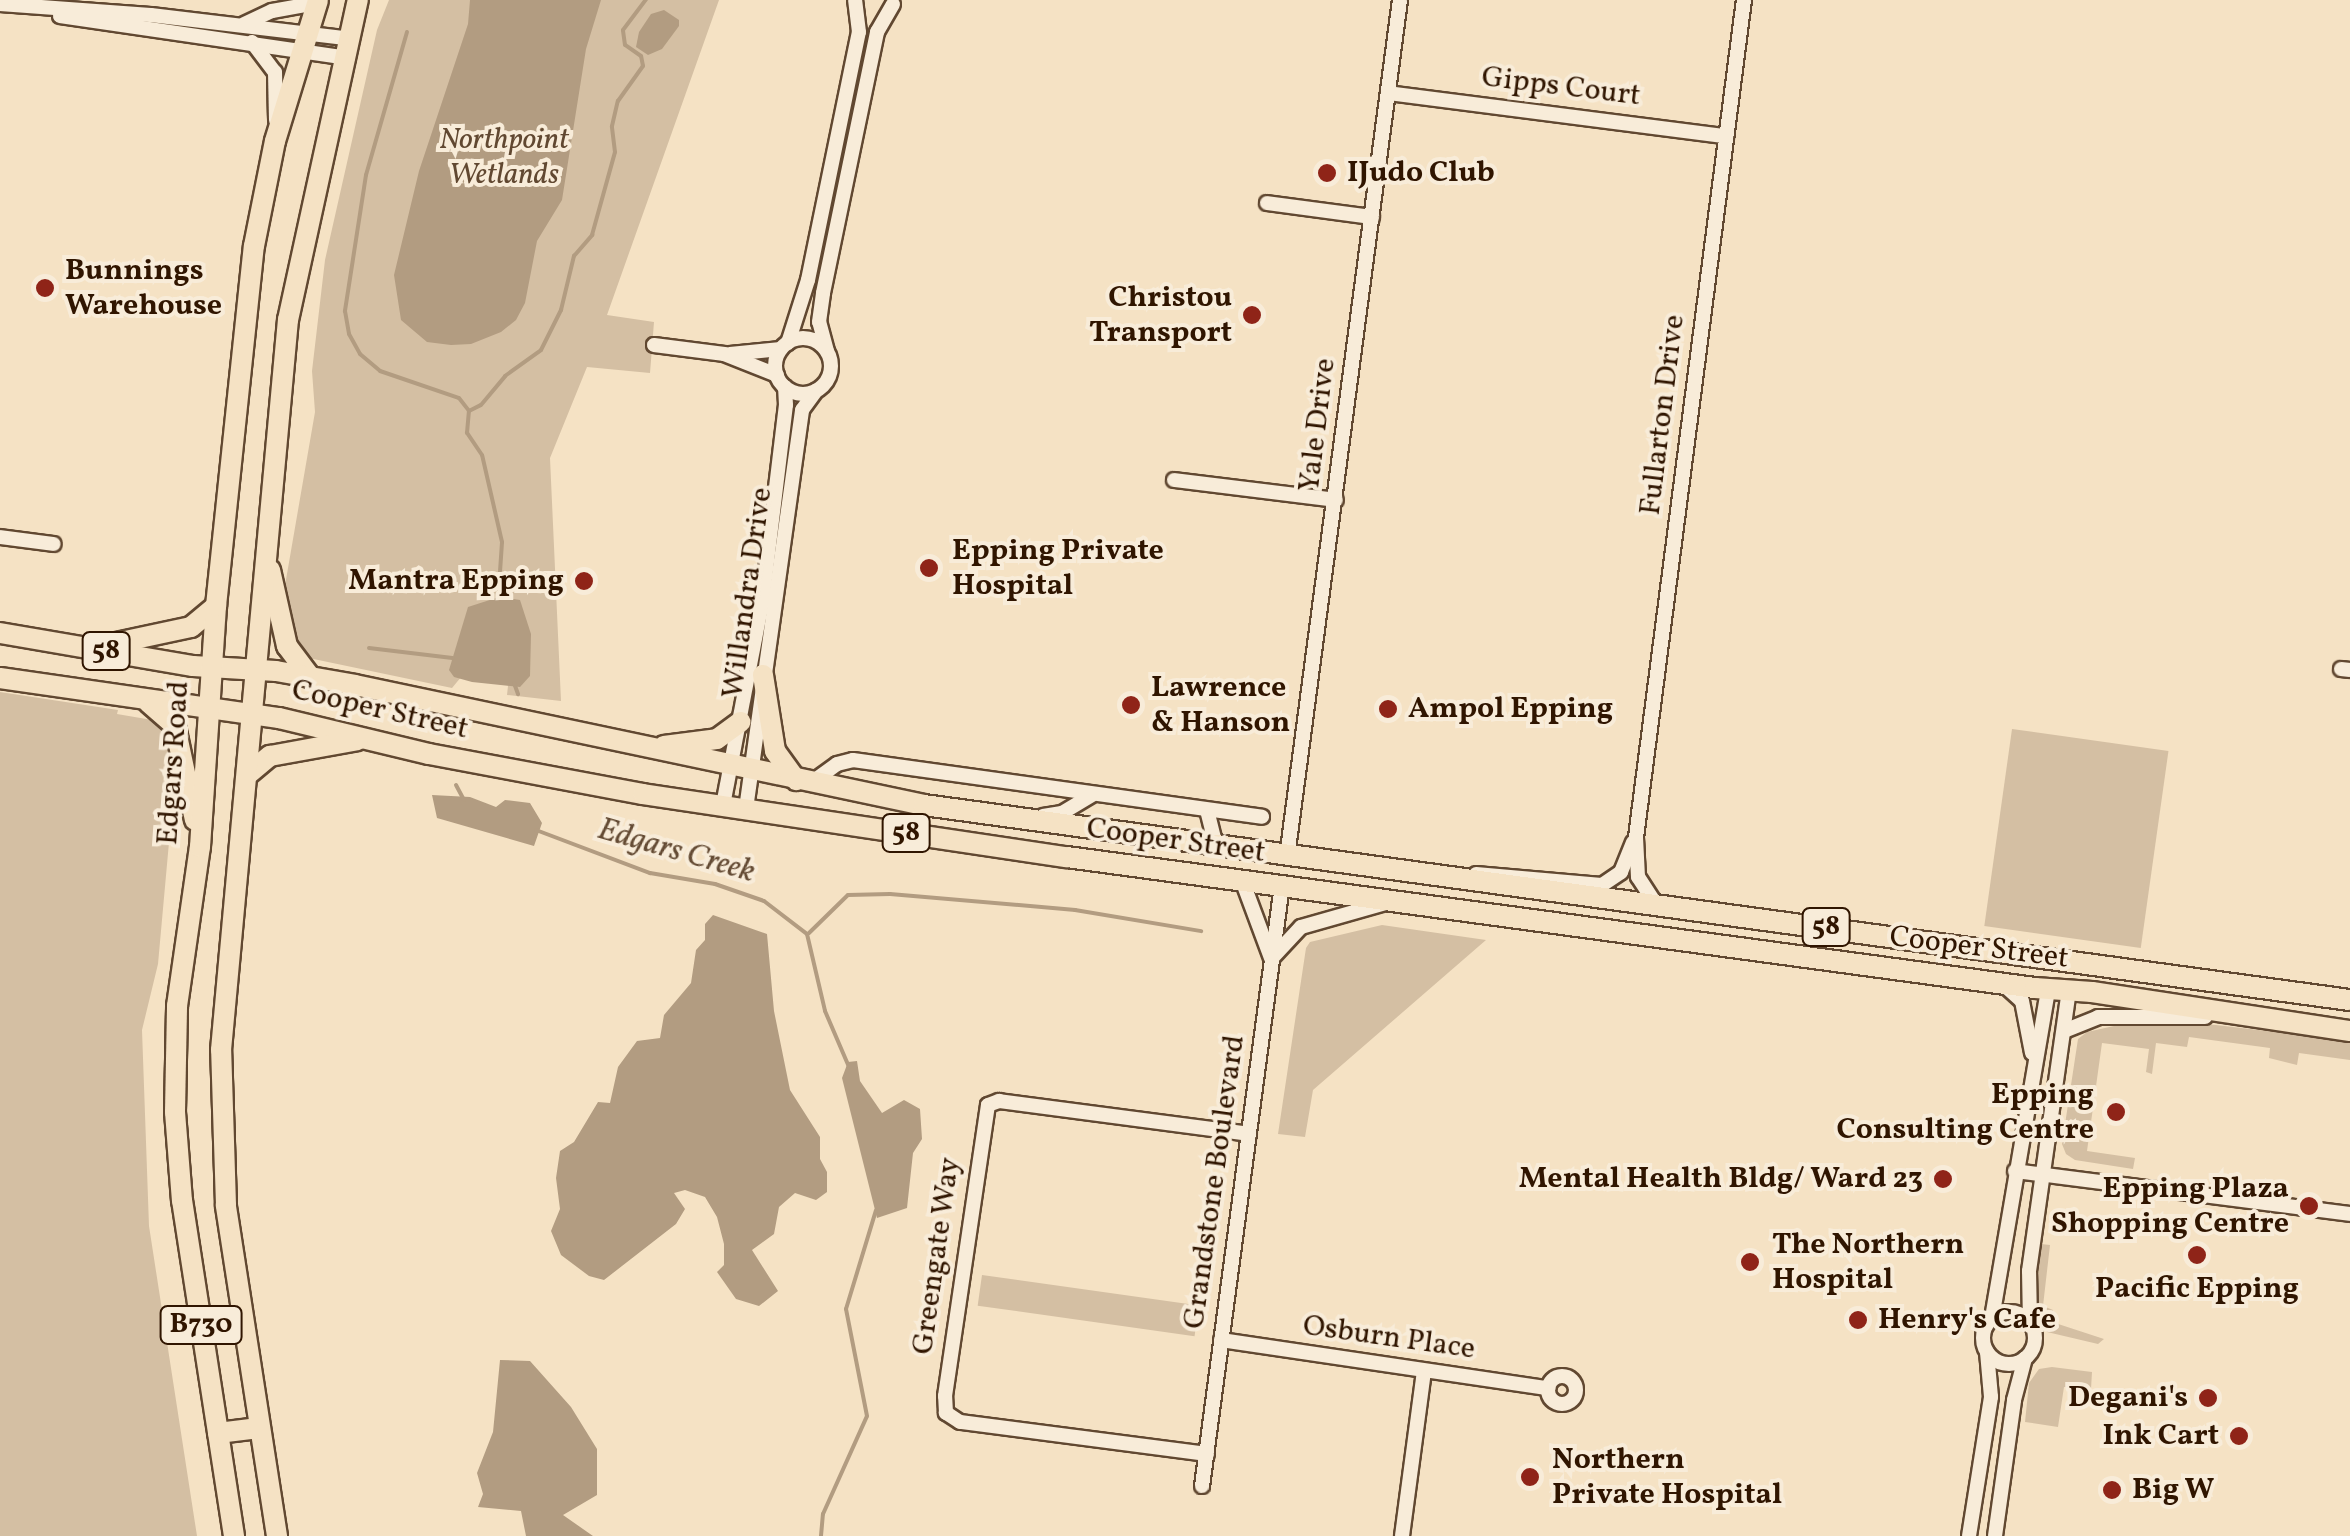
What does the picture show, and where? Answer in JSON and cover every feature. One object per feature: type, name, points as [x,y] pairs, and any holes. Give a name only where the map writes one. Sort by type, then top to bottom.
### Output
[{"type":"main road","points":[[257,669],[288,320],[358,0]]},
{"type":"main road","name":"Edgars Road","points":[[234,1536],[182,1201],[175,1112],[177,1006],[200,846],[216,606],[254,246],[275,141],[317,2]]},
{"type":"main road","points":[[266,558],[288,646],[310,678]]},
{"type":"main road","points":[[90,649],[191,628],[216,606]]},
{"type":"main road","name":"Cooper Street","points":[[0,634],[310,678],[803,782],[947,808],[2350,1000]]},
{"type":"main road","name":"B730","points":[[257,669],[225,993],[221,1132],[231,1242],[277,1536]]},
{"type":"main road","points":[[763,675],[775,751],[803,782]]},
{"type":"main road","name":"Cooper Street","points":[[0,678],[254,714],[429,754],[724,806],[2350,1031]]},
{"type":"main road","points":[[146,701],[175,726],[200,846]]},
{"type":"main road","points":[[637,747],[717,739],[740,722]]},
{"type":"main road","points":[[247,776],[278,754],[370,738]]},
{"type":"main road","points":[[1282,885],[1287,857]]},
{"type":"main road","points":[[1600,899],[1624,919],[1629,933]]},
{"type":"main road","points":[[2058,990],[2062,961]]},
{"type":"main road","points":[[218,1433],[260,1428]]},
{"type":"street","points":[[781,381],[785,346],[808,280],[859,32],[856,0],[876,9],[896,2]]},
{"type":"street","name":"Yale Drive","points":[[1287,857],[1400,0]]},
{"type":"street","name":"Fullarton Drive","points":[[1657,906],[1638,877],[1636,837],[1744,0]]},
{"type":"street","points":[[244,24],[272,11],[317,2]]},
{"type":"street","points":[[724,354],[800,394],[816,391],[829,378],[818,322],[823,292],[877,32],[896,2]]},
{"type":"street","points":[[0,5],[244,24],[305,41],[350,48]]},
{"type":"street","points":[[0,5],[130,28],[252,42],[305,41]]},
{"type":"street","points":[[252,42],[276,72],[275,141]]},
{"type":"street","name":"Gipps Court","points":[[1388,94],[1726,136]]},
{"type":"street","points":[[1267,203],[1372,217]]},
{"type":"street","points":[[654,345],[724,354],[814,340],[826,351]]},
{"type":"street","name":"Willandra Drive","points":[[724,806],[768,560],[781,381]]},
{"type":"street","name":"Willandra Drive","points":[[746,809],[802,410],[816,391]]},
{"type":"street","points":[[1174,480],[1336,500]]},
{"type":"street","points":[[0,537],[54,544]]},
{"type":"street","name":"Cooper Street","points":[[803,782],[836,764],[853,760],[1262,817]]},
{"type":"street","name":"Cooper Street","points":[[947,808],[1042,816],[1062,813],[1092,795]]},
{"type":"street","name":"Cooper Street","points":[[1207,810],[1216,846]]},
{"type":"street","name":"Fullarton Drive","points":[[1439,877],[1501,873],[1602,885],[1621,872],[1636,837]]},
{"type":"street","points":[[1242,880],[1272,958],[1301,927],[1390,901]]},
{"type":"street","name":"Grandstone Boulevard","points":[[1202,1486],[1282,885]]},
{"type":"street","points":[[2000,983],[2016,994],[2025,1008],[2034,1068]]},
{"type":"street","points":[[1996,1536],[2014,1400],[2026,1358],[2035,1342],[2030,1322],[2029,1271],[2064,1031],[2058,990]]},
{"type":"street","points":[[1969,1536],[1991,1397],[1983,1334],[1992,1318],[2034,1068],[2058,990]]},
{"type":"street","points":[[2064,1031],[2086,1020],[2114,1016],[2248,1017]]},
{"type":"street","name":"Greengate Way","points":[[1206,1454],[960,1422],[946,1413],[946,1396],[988,1105],[999,1101],[1250,1134]]},
{"type":"street","points":[[2016,1171],[2350,1214]]},
{"type":"street","points":[[1992,1318],[2012,1312],[2030,1322]]},
{"type":"street","name":"Osburn Place","points":[[1222,1340],[1548,1388]]},
{"type":"street","points":[[1988,1352],[2009,1364],[2026,1358]]},
{"type":"street","points":[[1402,1536],[1424,1371]]},
{"type":"green space","name":"Northpoint Wetlands","points":[[389,0],[719,0],[607,315],[654,322],[650,373],[587,367],[550,458],[561,701],[507,695],[508,686],[486,647],[452,688],[304,657],[300,644],[274,649],[315,412],[312,371],[325,260],[377,30]]},
{"type":"green space","points":[[0,692],[118,710],[117,714],[158,721],[167,728],[173,798],[158,964],[142,1030],[149,1226],[197,1536],[0,1536]]},
{"type":"green space","points":[[2012,729],[2168,751],[2141,948],[1984,926]]},
{"type":"green space","points":[[1382,925],[1486,940],[1313,1090],[1305,1137],[1278,1134],[1306,948],[1310,942]]},
{"type":"green space","points":[[2123,1019],[2350,1041],[2350,1060],[2299,1053],[2297,1065],[2269,1058],[2270,1048],[2189,1037],[2187,1047],[2156,1043],[2152,1074],[2146,1072],[2149,1049],[2102,1043],[2087,1151],[2135,1158],[2133,1169],[2075,1160],[2066,1154],[2062,1144],[2078,1039],[2087,1032],[2123,1024]]},
{"type":"green space","points":[[2041,1244],[2050,1245],[2043,1306],[2053,1310],[2049,1321],[2104,1339],[2098,1344],[2047,1332],[2038,1317],[2035,1298]]},
{"type":"green space","points":[[982,1275],[1199,1305],[1195,1336],[978,1306]]},
{"type":"green space","points":[[2039,1369],[2092,1372],[2091,1389],[2064,1387],[2058,1427],[2025,1422],[2029,1383]]},
{"type":"shaded area","points":[[470,0],[601,0],[586,49],[562,200],[537,241],[525,303],[516,320],[501,332],[471,344],[451,345],[427,342],[401,320],[394,275],[419,171],[468,24]]},
{"type":"shaded area","points":[[664,10],[679,20],[679,26],[662,49],[648,55],[636,47],[639,32],[651,14]]},
{"type":"shaded area","points":[[499,597],[520,600],[531,634],[530,676],[520,687],[472,682],[454,677],[449,670],[468,607]]},
{"type":"shaded area","points":[[432,795],[470,797],[496,807],[505,800],[530,803],[542,823],[534,846],[437,818]]},
{"type":"shaded area","points":[[713,915],[767,934],[774,1011],[790,1090],[820,1137],[820,1159],[827,1172],[827,1192],[816,1200],[795,1193],[779,1207],[774,1234],[752,1250],[778,1291],[759,1306],[736,1299],[717,1272],[724,1265],[724,1244],[717,1217],[705,1197],[685,1190],[674,1193],[685,1209],[676,1224],[604,1280],[589,1276],[561,1255],[551,1231],[560,1209],[556,1178],[560,1151],[574,1142],[598,1102],[610,1103],[618,1067],[637,1041],[660,1038],[664,1015],[691,983],[696,950],[705,940],[705,924]]},
{"type":"shaded area","points":[[857,1061],[860,1081],[882,1113],[904,1100],[920,1109],[922,1139],[913,1153],[907,1208],[877,1218],[842,1078],[848,1062]]},
{"type":"shaded area","points":[[500,1360],[530,1361],[571,1407],[597,1449],[597,1495],[563,1515],[593,1536],[526,1536],[521,1511],[478,1507],[483,1494],[477,1473],[493,1432]]},
{"type":"waterway","name":"Edgars Creek","points":[[498,601],[502,542],[482,455],[467,433],[469,411],[481,405],[505,376],[541,350],[561,310],[574,256],[592,235],[615,152],[612,126],[618,101],[643,66],[641,56],[625,45],[623,30],[646,0]]},
{"type":"waterway","points":[[407,32],[366,175],[345,311],[349,334],[360,354],[380,371],[459,398],[469,411]]},
{"type":"waterway","points":[[369,648],[452,658]]},
{"type":"waterway","name":"Edgars Creek","points":[[514,683],[518,694]]},
{"type":"waterway","points":[[456,785],[464,800]]},
{"type":"waterway","name":"Edgars Creek","points":[[536,830],[650,873],[715,884],[764,901],[807,934],[825,1011],[849,1067]]},
{"type":"waterway","points":[[809,933],[848,895],[890,894],[1075,910],[1201,931]]},
{"type":"waterway","name":"Edgars Creek","points":[[821,1536],[823,1514],[867,1416],[846,1309],[876,1210]]},
{"type":"place","name":"IJudo Club","points":[[1327,173]]},
{"type":"place","name":"Bunnings Warehouse","points":[[45,288]]},
{"type":"place","name":"Christou Transport","points":[[1252,315]]},
{"type":"place","name":"Epping Private Hospital","points":[[929,568]]},
{"type":"place","name":"Mantra Epping","points":[[584,581]]},
{"type":"place","name":"Lawrence & Hanson","points":[[1131,705]]},
{"type":"place","name":"Ampol Epping","points":[[1388,709]]},
{"type":"place","name":"Epping Consulting Centre","points":[[2116,1112]]},
{"type":"place","name":"Mental Health Bldg/ Ward 23","points":[[1943,1179]]},
{"type":"place","name":"Epping Plaza Shopping Centre","points":[[2309,1206]]},
{"type":"place","name":"Pacific Epping","points":[[2197,1255]]},
{"type":"place","name":"The Northern Hospital","points":[[1750,1262]]},
{"type":"place","name":"Henry's Cafe","points":[[1858,1320]]},
{"type":"place","name":"Degani's","points":[[2208,1398]]},
{"type":"place","name":"Ink Cart","points":[[2239,1436]]},
{"type":"place","name":"Northern Private Hospital","points":[[1530,1477]]},
{"type":"place","name":"Big W","points":[[2112,1490]]}]
